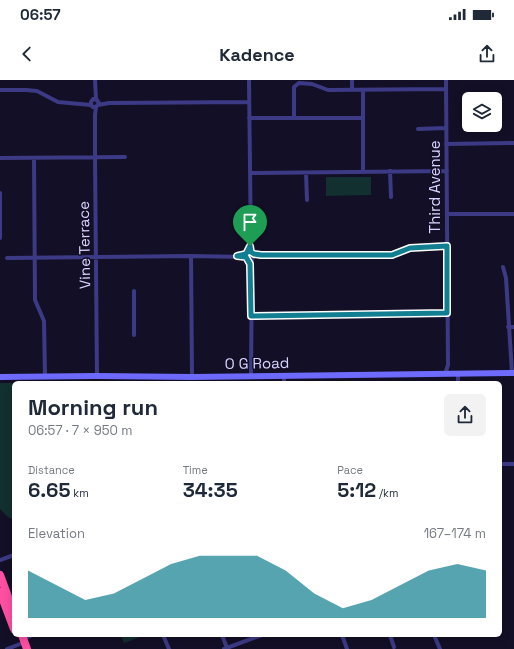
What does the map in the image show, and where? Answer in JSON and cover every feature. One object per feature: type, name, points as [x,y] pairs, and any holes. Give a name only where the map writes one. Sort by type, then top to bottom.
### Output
[{"type":"highway","points":[[0,575],[12,608]]},
{"type":"highway","points":[[0,592],[12,624]]},
{"type":"highway","points":[[20,640],[27,649]]},
{"type":"main road","name":"O G Road","points":[[0,377],[97,376],[121,379],[192,377],[202,380],[251,376],[513,373]]},
{"type":"street","name":"Vine Terrace","points":[[95,80],[97,376]]},
{"type":"street","points":[[249,80],[251,376]]},
{"type":"street","points":[[352,80],[352,90]]},
{"type":"street","name":"Third Avenue","points":[[445,374],[448,365],[446,80]]},
{"type":"street","points":[[294,118],[294,87],[299,83],[309,83],[328,90],[445,89]]},
{"type":"street","points":[[0,90],[37,91],[58,102],[70,104],[249,102]]},
{"type":"street","points":[[363,90],[363,172]]},
{"type":"street","points":[[250,118],[363,118]]},
{"type":"street","points":[[418,129],[446,128]]},
{"type":"street","points":[[446,144],[514,143]]},
{"type":"street","points":[[0,158],[34,159],[125,157]]},
{"type":"street","points":[[34,159],[35,300],[44,322],[45,377]]},
{"type":"street","points":[[250,173],[446,171]]},
{"type":"street","points":[[390,172],[391,197]]},
{"type":"street","points":[[306,173],[307,200]]},
{"type":"street","points":[[0,193],[0,238]]},
{"type":"street","points":[[447,214],[514,214]]},
{"type":"street","points":[[7,258],[392,255],[410,248],[447,246]]},
{"type":"street","points":[[191,256],[192,377]]},
{"type":"street","points":[[503,268],[506,278],[508,327],[513,373]]},
{"type":"street","points":[[134,291],[134,335]]},
{"type":"street","points":[[251,316],[447,313]]},
{"type":"street","points":[[508,327],[514,327]]},
{"type":"street","name":"Third Avenue","points":[[448,365],[455,373]]},
{"type":"street","points":[[455,373],[457,381]]},
{"type":"street","points":[[284,376],[284,381]]},
{"type":"street","points":[[502,464],[514,464]]},
{"type":"street","points":[[0,560],[12,556]]},
{"type":"street","points":[[164,637],[169,649]]},
{"type":"street","points":[[223,637],[226,648],[256,637]]},
{"type":"street","points":[[343,637],[347,649]]},
{"type":"street","points":[[391,637],[394,647]]},
{"type":"street","points":[[435,637],[440,649]]},
{"type":"street","points":[[7,649],[20,640]]},
{"type":"green space","points":[[326,177],[371,177],[371,195],[326,196]]},
{"type":"green space","points":[[0,383],[12,383],[12,519],[0,509]]},
{"type":"green space","points":[[122,637],[140,637],[124,643]]},
{"type":"route","points":[[250,246],[252,253],[261,255],[392,255],[410,248],[447,246],[447,313],[251,316],[250,264],[246,257],[237,256],[246,254],[250,246]]}]
